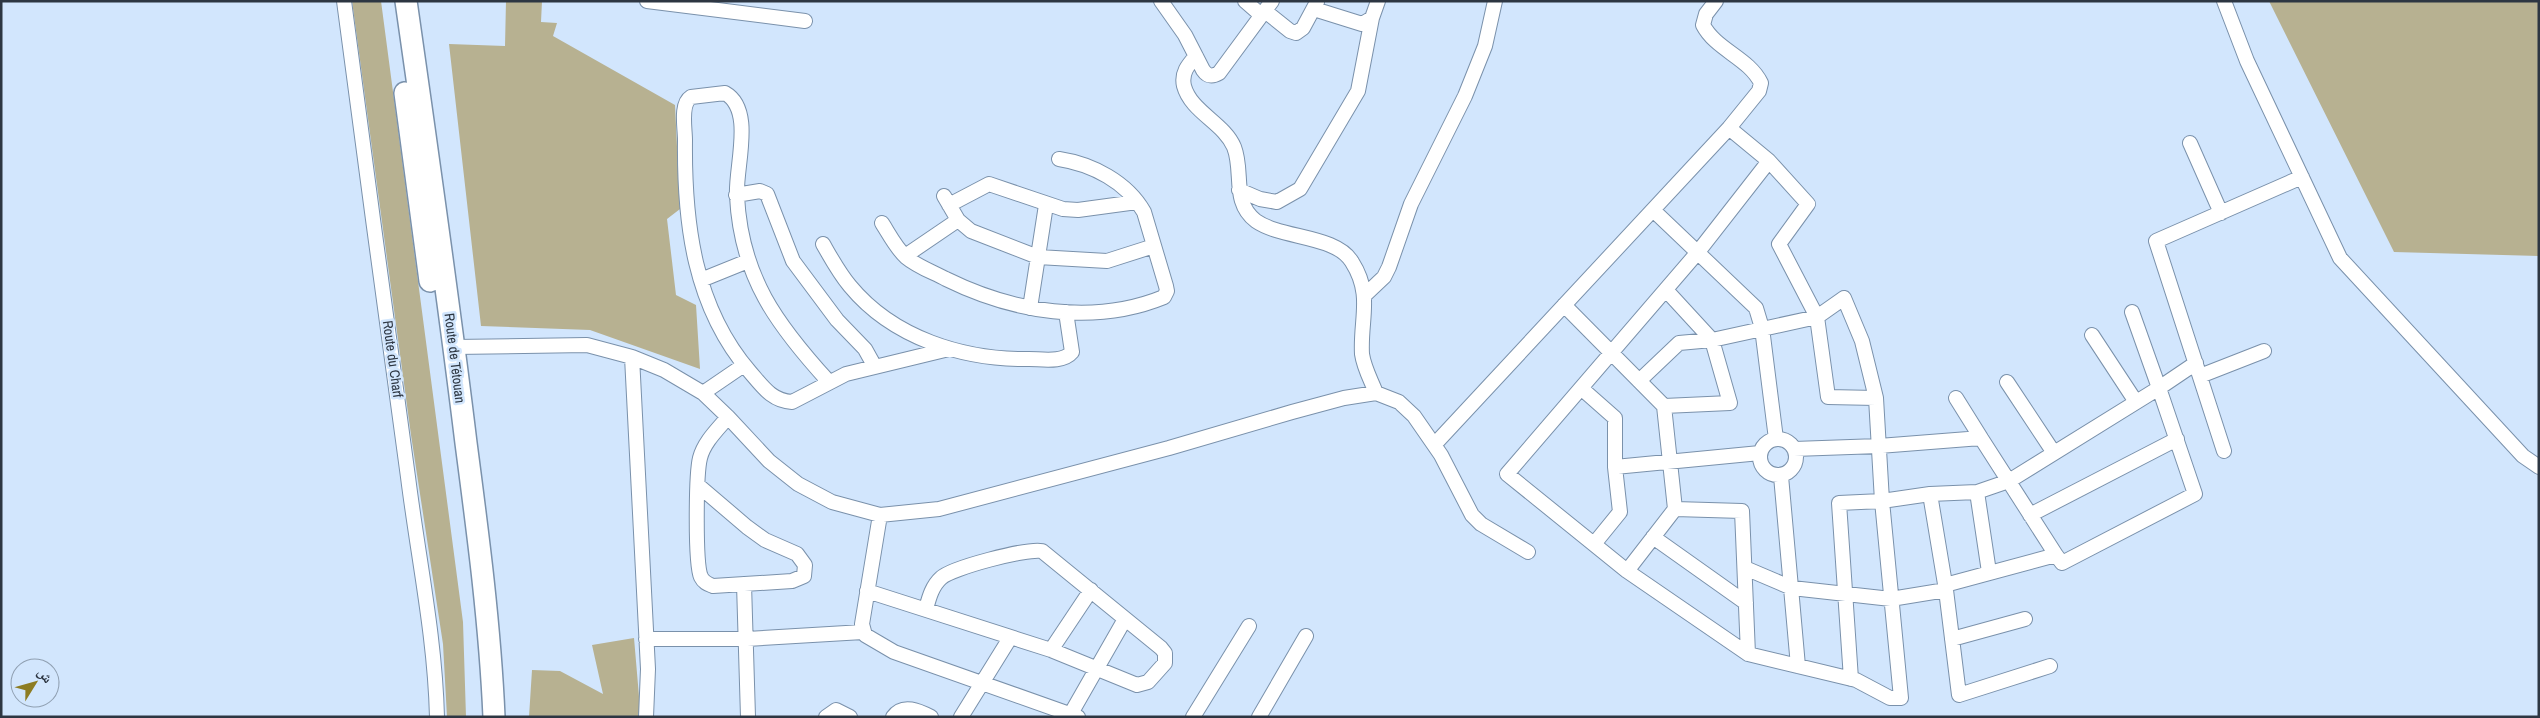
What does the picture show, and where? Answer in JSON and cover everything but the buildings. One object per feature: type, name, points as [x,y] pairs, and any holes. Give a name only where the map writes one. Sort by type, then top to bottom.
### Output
[{"type":"highway","name":"Route de Tétouan","points":[[393,1],[469,576],[477,646],[480,717]]},
{"type":"highway","name":"Route de Tétouan","points":[[406,1],[454,347],[491,648],[494,717]]},
{"type":"street","name":"Route du Charf","points":[[344,1],[408,477],[425,589],[435,669],[437,717]]},
{"type":"street","points":[[647,1],[717,5],[805,21]]},
{"type":"street","points":[[1161,1],[1185,34],[1205,74],[1215,75],[1266,9]]},
{"type":"street","points":[[1245,1],[1266,9],[1290,31],[1296,33],[1303,28],[1316,5],[1362,24],[1372,18]]},
{"type":"street","points":[[1238,190],[1273,202],[1286,199],[1300,189],[1358,91],[1372,18],[1378,1]]},
{"type":"street","points":[[1365,295],[1384,277],[1389,268],[1410,204],[1461,107],[1485,46],[1494,1]]},
{"type":"street","points":[[1434,444],[1729,128],[1758,91],[1762,83],[1757,74],[1709,36],[1703,25],[1706,14],[1716,1]]},
{"type":"street","points":[[2224,1],[2247,62],[2340,258],[2523,456],[2539,467]]},
{"type":"street","points":[[1196,56],[1185,69],[1184,87],[1189,97],[1226,136],[1234,148],[1238,165],[1238,190],[1246,210],[1257,221],[1292,236],[1324,244],[1347,255],[1353,264],[1365,295],[1362,354],[1364,366],[1376,393]]},
{"type":"street","points":[[828,382],[787,335],[773,315],[760,292],[748,261],[739,223],[736,195],[742,127],[740,108],[725,93],[691,97],[686,102],[685,110],[686,198],[692,254],[715,318],[744,366],[766,391],[774,398],[783,402],[792,402],[846,374],[949,350]]},
{"type":"street","points":[[1729,128],[1769,161],[1808,204],[1779,244],[1817,317],[1828,397],[1876,398]]},
{"type":"street","points":[[2190,143],[2221,213]]},
{"type":"street","points":[[882,223],[905,256],[967,289],[998,301],[1030,308],[1066,312],[1097,312],[1127,308],[1164,297],[1167,291],[1144,212],[1137,202],[1092,166],[1059,159]]},
{"type":"street","points":[[1639,381],[1679,343],[1712,340],[1817,317],[1844,298],[1862,341],[1876,398],[1882,501],[1901,698],[1890,698],[1851,678],[1748,654],[1627,571],[1507,474],[1698,252],[1769,161]]},
{"type":"street","points":[[2224,451],[2156,241],[2302,177]]},
{"type":"street","points":[[1137,202],[1078,210],[1046,205],[989,184],[947,200],[958,220],[971,231],[1038,257],[1107,261],[1154,246]]},
{"type":"street","points":[[736,195],[760,191],[767,194],[793,261],[837,320],[864,349],[875,367]]},
{"type":"street","points":[[1030,308],[1046,205]]},
{"type":"street","points":[[1653,210],[1756,308],[1762,328],[1776,439]]},
{"type":"street","points":[[905,256],[958,220]]},
{"type":"street","points":[[823,244],[840,272],[864,300],[917,338],[949,350],[1022,359],[1065,358],[1072,352],[1073,346],[1066,312]]},
{"type":"street","points":[[701,280],[748,261]]},
{"type":"street","points":[[1664,406],[1730,403],[1712,340],[1666,290]]},
{"type":"street","points":[[1564,305],[1664,406],[1675,509],[1627,571]]},
{"type":"street","points":[[1956,398],[2062,563],[2195,494],[2132,312]]},
{"type":"street","points":[[2092,335],[2136,402]]},
{"type":"street","points":[[454,347],[587,345],[632,357],[676,376],[703,393],[768,461],[798,484],[832,502],[880,515],[939,509],[1169,448],[1344,398],[1376,393],[1399,402],[1414,416],[1434,444],[1472,515],[1481,524],[1528,552]]},
{"type":"street","points":[[1851,678],[1839,503],[1882,501],[1930,494],[1977,492],[2009,481],[2159,388],[2198,370],[2264,351]]},
{"type":"street","points":[[632,357],[646,640],[648,705],[646,717]]},
{"type":"street","points":[[703,393],[744,366]]},
{"type":"street","points":[[2007,382],[2054,453]]},
{"type":"street","points":[[1581,388],[1615,418],[1615,467],[1620,512],[1594,544]]},
{"type":"street","points":[[698,486],[765,540],[797,554],[806,565],[804,576],[799,580],[713,586],[707,584],[700,576],[698,486],[700,458],[706,446],[728,417]]},
{"type":"street","points":[[1794,449],[1879,446],[1981,438]]},
{"type":"street","points":[[1776,439],[1783,440],[1794,449],[1797,457],[1795,466],[1789,473],[1781,476],[1772,475],[1764,470],[1760,462],[1760,453],[1769,441],[1776,439]]},
{"type":"street","points":[[2030,515],[2177,439]]},
{"type":"street","points":[[1615,467],[1760,453]]},
{"type":"street","points":[[1781,476],[1798,666]]},
{"type":"street","points":[[1977,492],[1989,572]]},
{"type":"street","points":[[1930,494],[1960,695],[2050,666]]},
{"type":"street","points":[[1675,509],[1742,511],[1748,654]]},
{"type":"street","points":[[880,515],[862,624],[863,632],[869,639],[894,652],[1073,716],[1125,619]]},
{"type":"street","points":[[1653,538],[1746,603]]},
{"type":"street","points":[[867,591],[1051,650],[1142,685],[1154,677],[1165,663],[1165,653],[1161,648],[1053,558],[1035,550],[973,565],[942,576],[931,592],[926,609]]},
{"type":"street","points":[[1745,568],[1792,588],[1891,599],[1945,587],[1989,572],[2056,554]]},
{"type":"street","points":[[744,584],[748,717]]},
{"type":"street","points":[[1051,650],[1091,590]]},
{"type":"street","points":[[1952,639],[2025,619]]},
{"type":"street","points":[[1192,717],[1249,626]]},
{"type":"street","points":[[646,640],[747,639],[863,632]]},
{"type":"street","points":[[1259,717],[1306,636]]},
{"type":"street","points":[[961,717],[1010,638]]},
{"type":"street","points":[[893,717],[898,711],[905,709],[931,717]]},
{"type":"street","points":[[826,717],[836,710],[850,717]]},
{"type":"shaded area","points":[[352,1],[381,1],[463,622],[466,717],[447,717],[443,644],[411,435]]},
{"type":"shaded area","points":[[506,1],[542,1],[541,22],[557,23],[553,36],[675,105],[680,209],[667,219],[676,295],[696,305],[700,369],[590,330],[481,326],[449,44],[505,46]]},
{"type":"shaded area","points":[[2269,1],[2539,1],[2539,256],[2394,252]]},
{"type":"shaded area","points":[[634,638],[640,708],[638,717],[529,717],[532,670],[560,671],[603,694],[592,645]]}]
